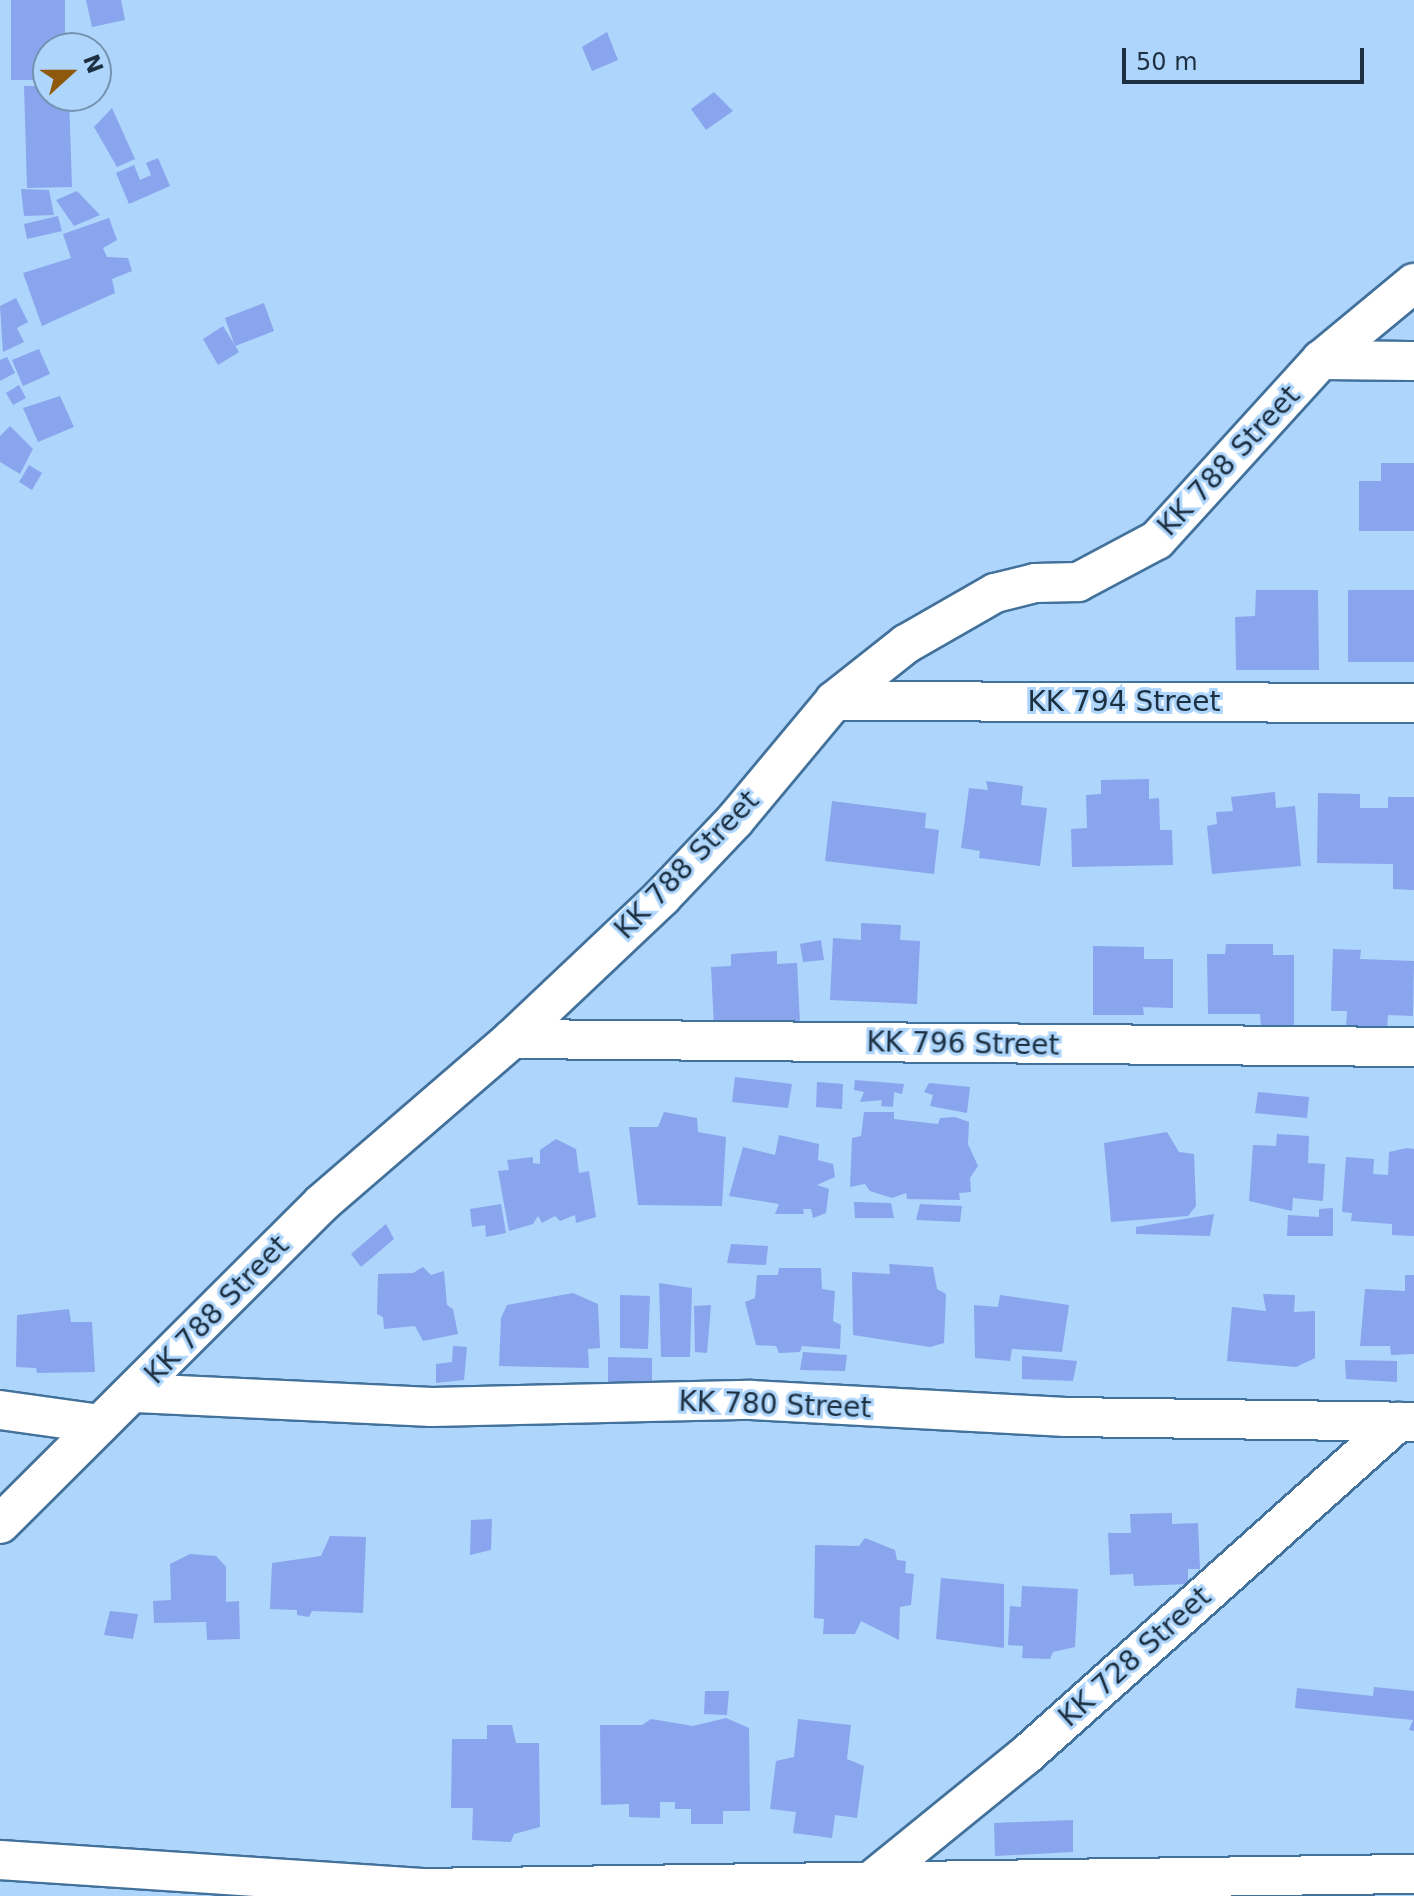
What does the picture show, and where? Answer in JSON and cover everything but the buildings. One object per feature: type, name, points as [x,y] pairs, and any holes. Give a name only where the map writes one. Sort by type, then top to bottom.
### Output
[{"type":"street","name":"KK 788 Street","points":[[0,1524],[100,1424],[136,1393],[322,1203],[512,1039],[703,855],[834,701],[906,644],[995,593],[1035,583],[1078,582],[1157,540],[1321,360],[1414,283]]},
{"type":"street","points":[[1321,360],[1414,361]]},
{"type":"street","name":"KK 794 Street","points":[[834,701],[1414,703]]},
{"type":"street","name":"KK 796 Street","points":[[512,1039],[1414,1047]]},
{"type":"street","name":"KK 780 Street","points":[[136,1393],[432,1407],[751,1400],[1066,1417],[1406,1422]]},
{"type":"street","points":[[0,1410],[100,1424]]},
{"type":"street","name":"KK 728 Street","points":[[866,1885],[1025,1756],[1406,1422]]},
{"type":"street","points":[[0,1860],[420,1892],[1414,1874]]}]
